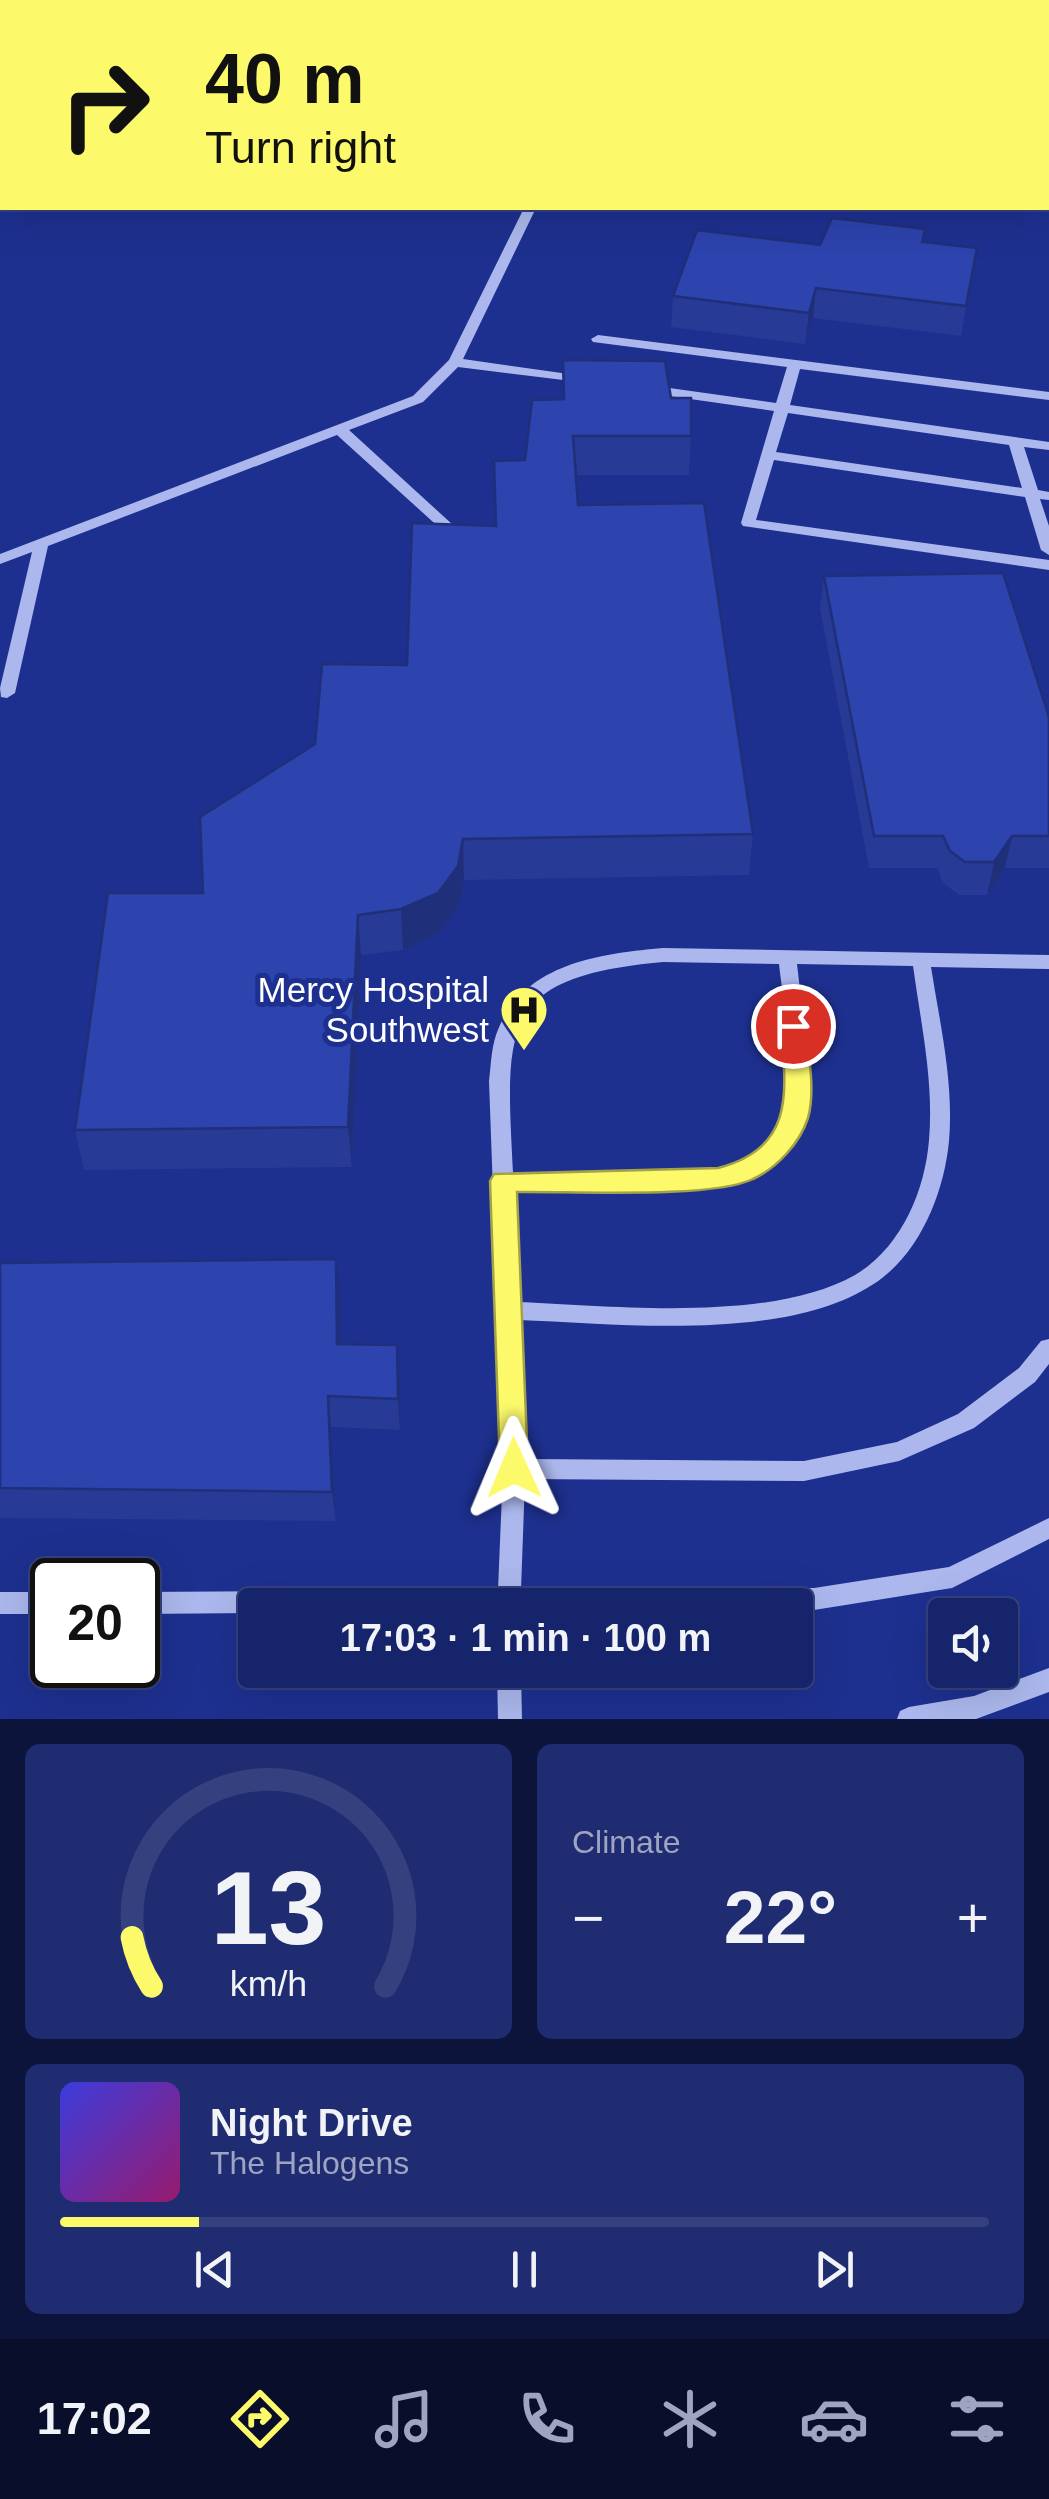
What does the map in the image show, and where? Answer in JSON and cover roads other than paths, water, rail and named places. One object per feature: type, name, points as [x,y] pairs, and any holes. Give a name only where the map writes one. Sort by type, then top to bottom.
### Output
[{"type":"street","points":[[0,559],[418,399],[454,362],[529,210]]},
{"type":"street","points":[[598,339],[1049,396]]},
{"type":"street","points":[[454,362],[590,381]]},
{"type":"street","points":[[795,364],[748,522],[1049,564]]},
{"type":"street","points":[[629,386],[1049,446]]},
{"type":"street","points":[[339,429],[448,528]]},
{"type":"street","points":[[1015,441],[1049,550]]},
{"type":"street","points":[[769,455],[1049,496]]},
{"type":"street","points":[[7,693],[41,544]]},
{"type":"street","points":[[510,1588],[514,1468],[499,1080],[506,1032],[534,990],[569,970],[663,954],[1049,962]]},
{"type":"street","points":[[504,1181],[718,1178],[746,1171],[767,1157],[784,1140],[795,1118],[799,1094],[787,958]]},
{"type":"street","points":[[510,1311],[743,1314],[818,1298],[865,1280],[920,1216],[934,1183],[941,1113],[921,961]]},
{"type":"street","points":[[514,1468],[804,1471],[898,1451],[966,1421],[1027,1374],[1049,1348]]},
{"type":"street","points":[[813,1599],[952,1578],[1049,1528]]},
{"type":"street","points":[[0,1603],[30,1603]]},
{"type":"street","points":[[160,1603],[238,1603]]},
{"type":"street","points":[[909,1719],[974,1708],[1049,1680]]},
{"type":"street","points":[[510,1688],[510,1719]]},
{"type":"place","name":"Mercy Hospital Southwest","points":[[524,1052]]}]
